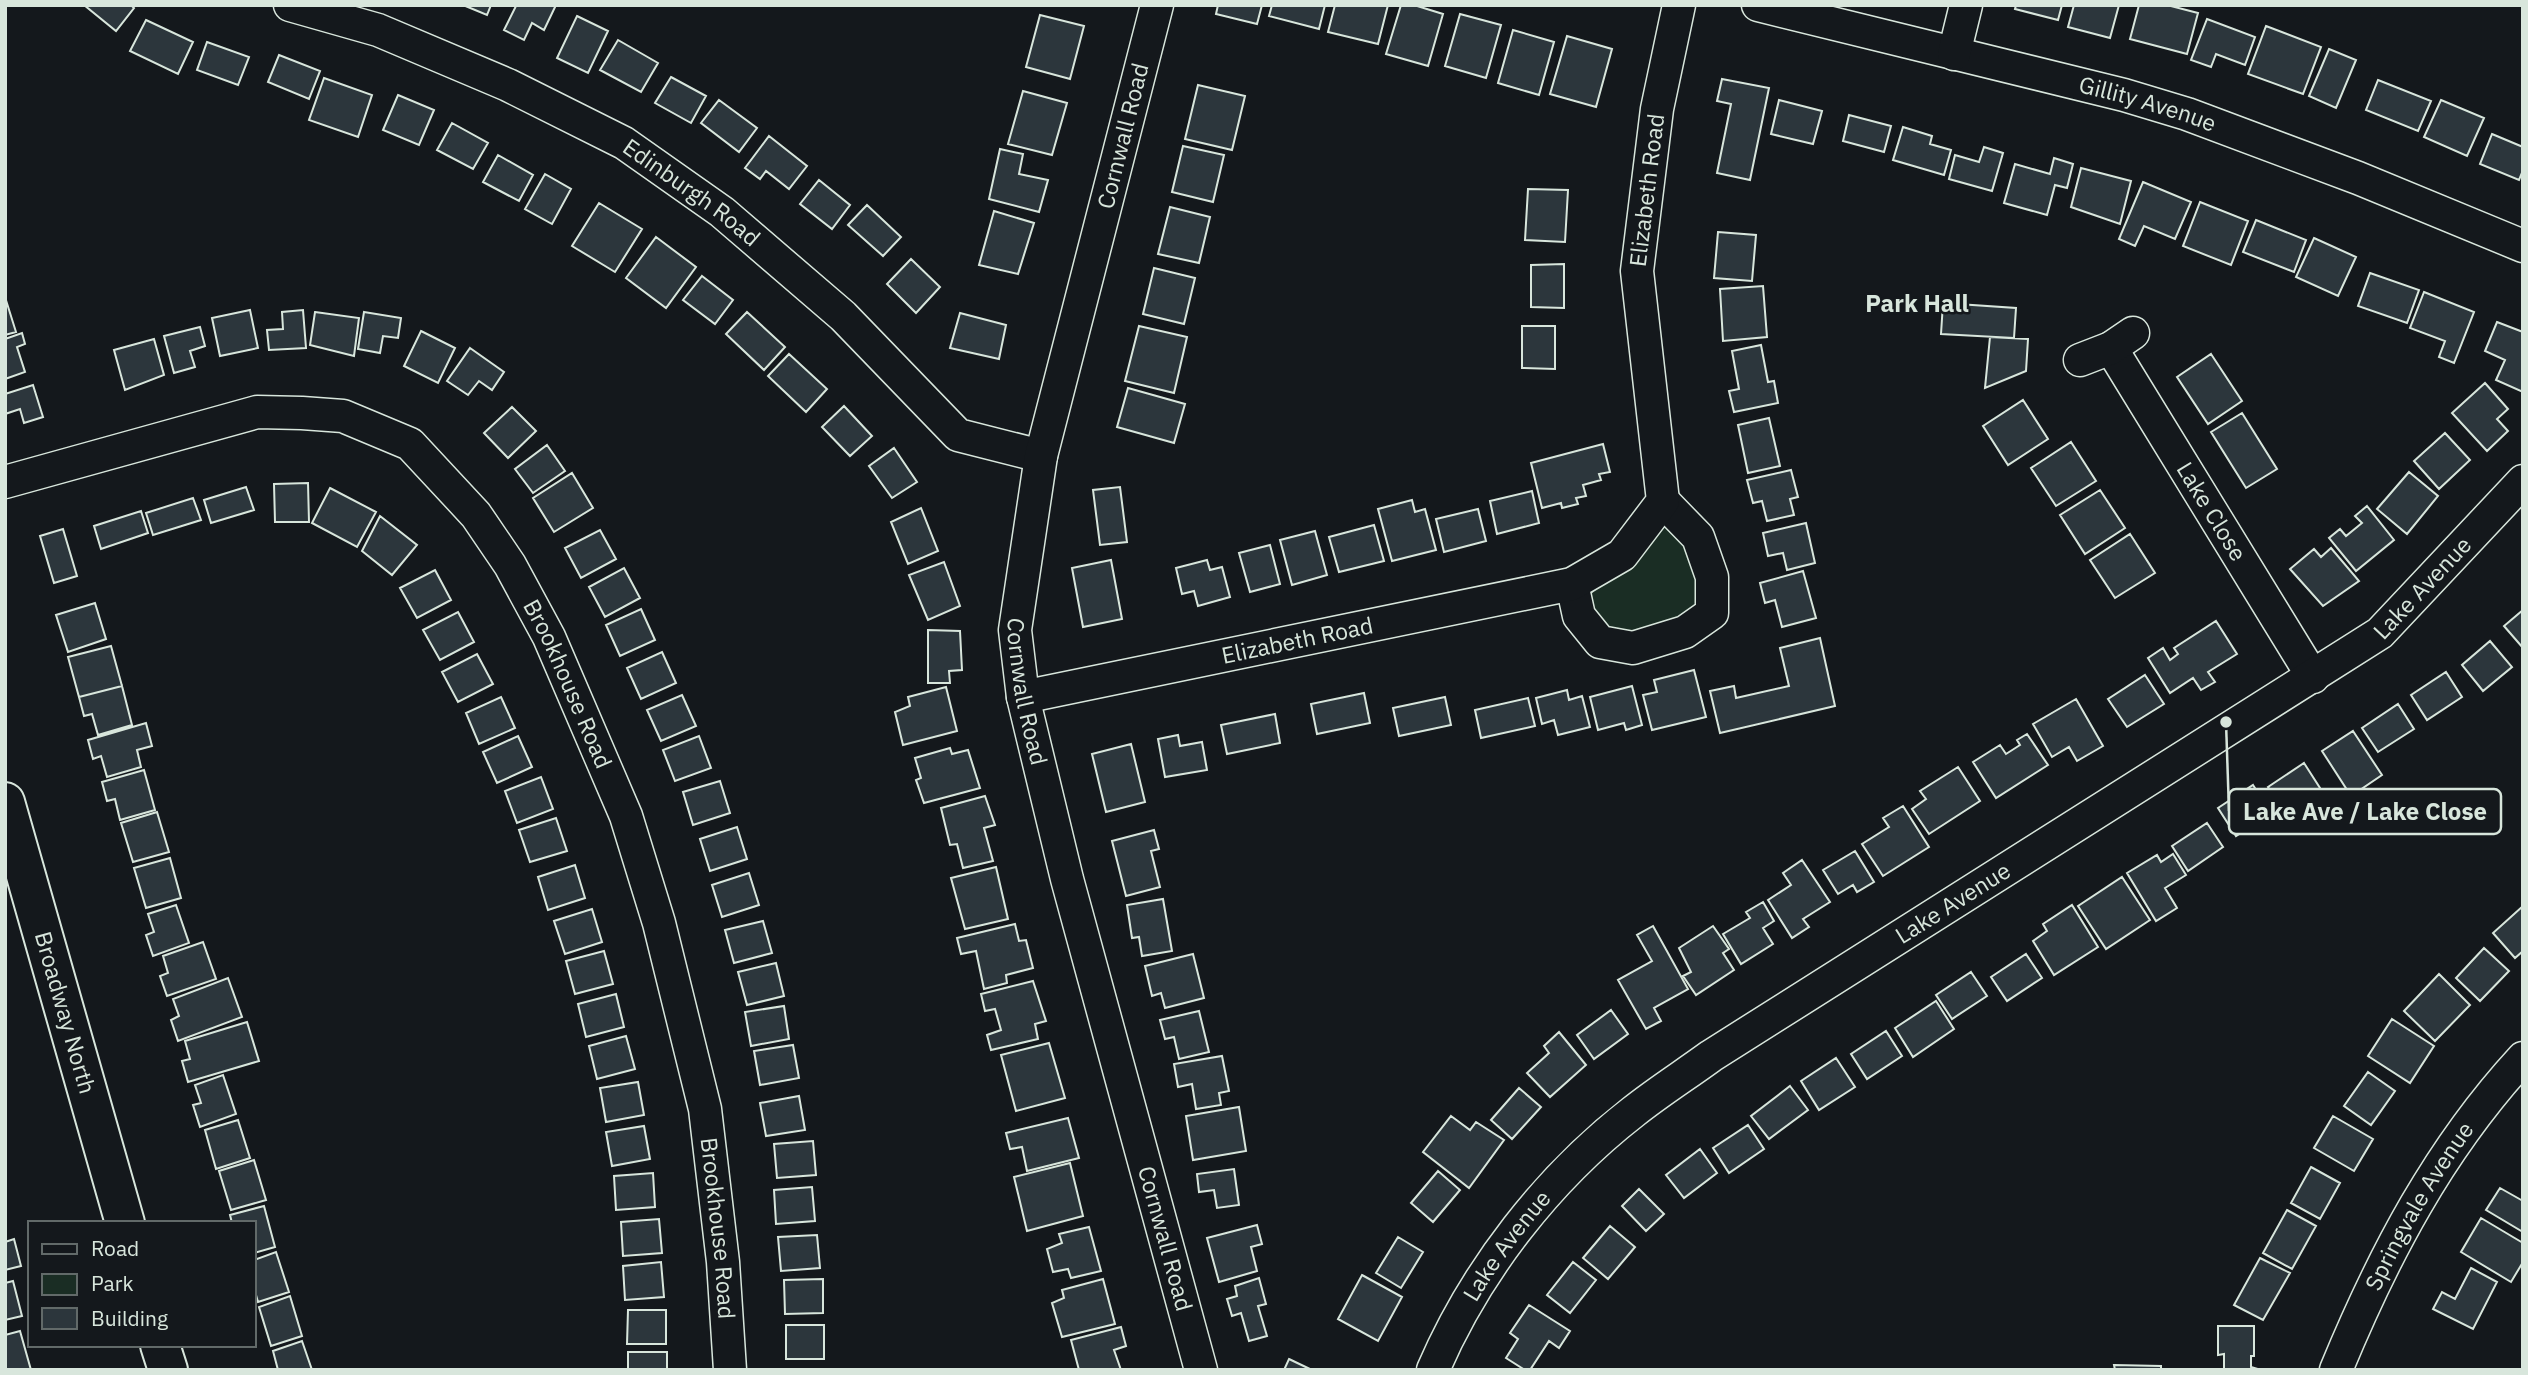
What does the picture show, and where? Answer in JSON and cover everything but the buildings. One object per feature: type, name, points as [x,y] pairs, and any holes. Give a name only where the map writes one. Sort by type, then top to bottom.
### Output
[{"type":"highway","name":"Broadway North","points":[[5,802],[124,1221]]},
{"type":"highway","points":[[161,1347],[167,1370]]},
{"type":"street","name":"Edinburgh Road","points":[[290,5],[378,30],[508,85],[624,143],[722,212],[843,316],[958,435],[1041,456]]},
{"type":"street","name":"Cornwall Road","points":[[1157,5],[1041,456],[1015,630],[1023,697],[1067,879],[1201,1370]]},
{"type":"street","name":"Elizabeth Road","points":[[1023,697],[1572,584],[1622,555],[1663,501],[1637,271],[1657,109],[1679,5]]},
{"type":"street","name":"Gillity Avenue","points":[[1758,5],[2188,114],[2358,178],[2523,246]]},
{"type":"street","points":[[1954,54],[1966,5]]},
{"type":"street","name":"Lake Close","points":[[2080,360],[2122,340],[2314,677]]},
{"type":"street","name":"Brookhouse Road","points":[[5,482],[257,412],[302,413],[343,416],[410,444],[476,515],[510,565],[550,637],[626,816],[659,923],[705,1109],[723,1262],[730,1370]]},
{"type":"street","name":"Lake Avenue","points":[[1433,1370],[1461,1313],[1511,1237],[1568,1170],[1633,1111],[1723,1049],[2380,633],[2523,481]]},
{"type":"street","points":[[1572,584],[1579,616],[1600,642],[1633,648],[1685,632],[1712,613],[1712,577],[1698,537],[1663,501]]},
{"type":"street","name":"Springvale Avenue","points":[[2336,1370],[2380,1269],[2412,1209],[2475,1114],[2523,1058]]},
{"type":"green space","points":[[1675,526],[1693,542],[1699,604],[1692,616],[1621,637],[1591,623],[1589,595],[1600,584],[1632,568],[1649,538],[1664,527]]},
{"type":"place","name":"Lake Ave / Lake Close","points":[[2226,722]]},
{"type":"district","name":"Park Hall","points":[[1917,304]]}]
